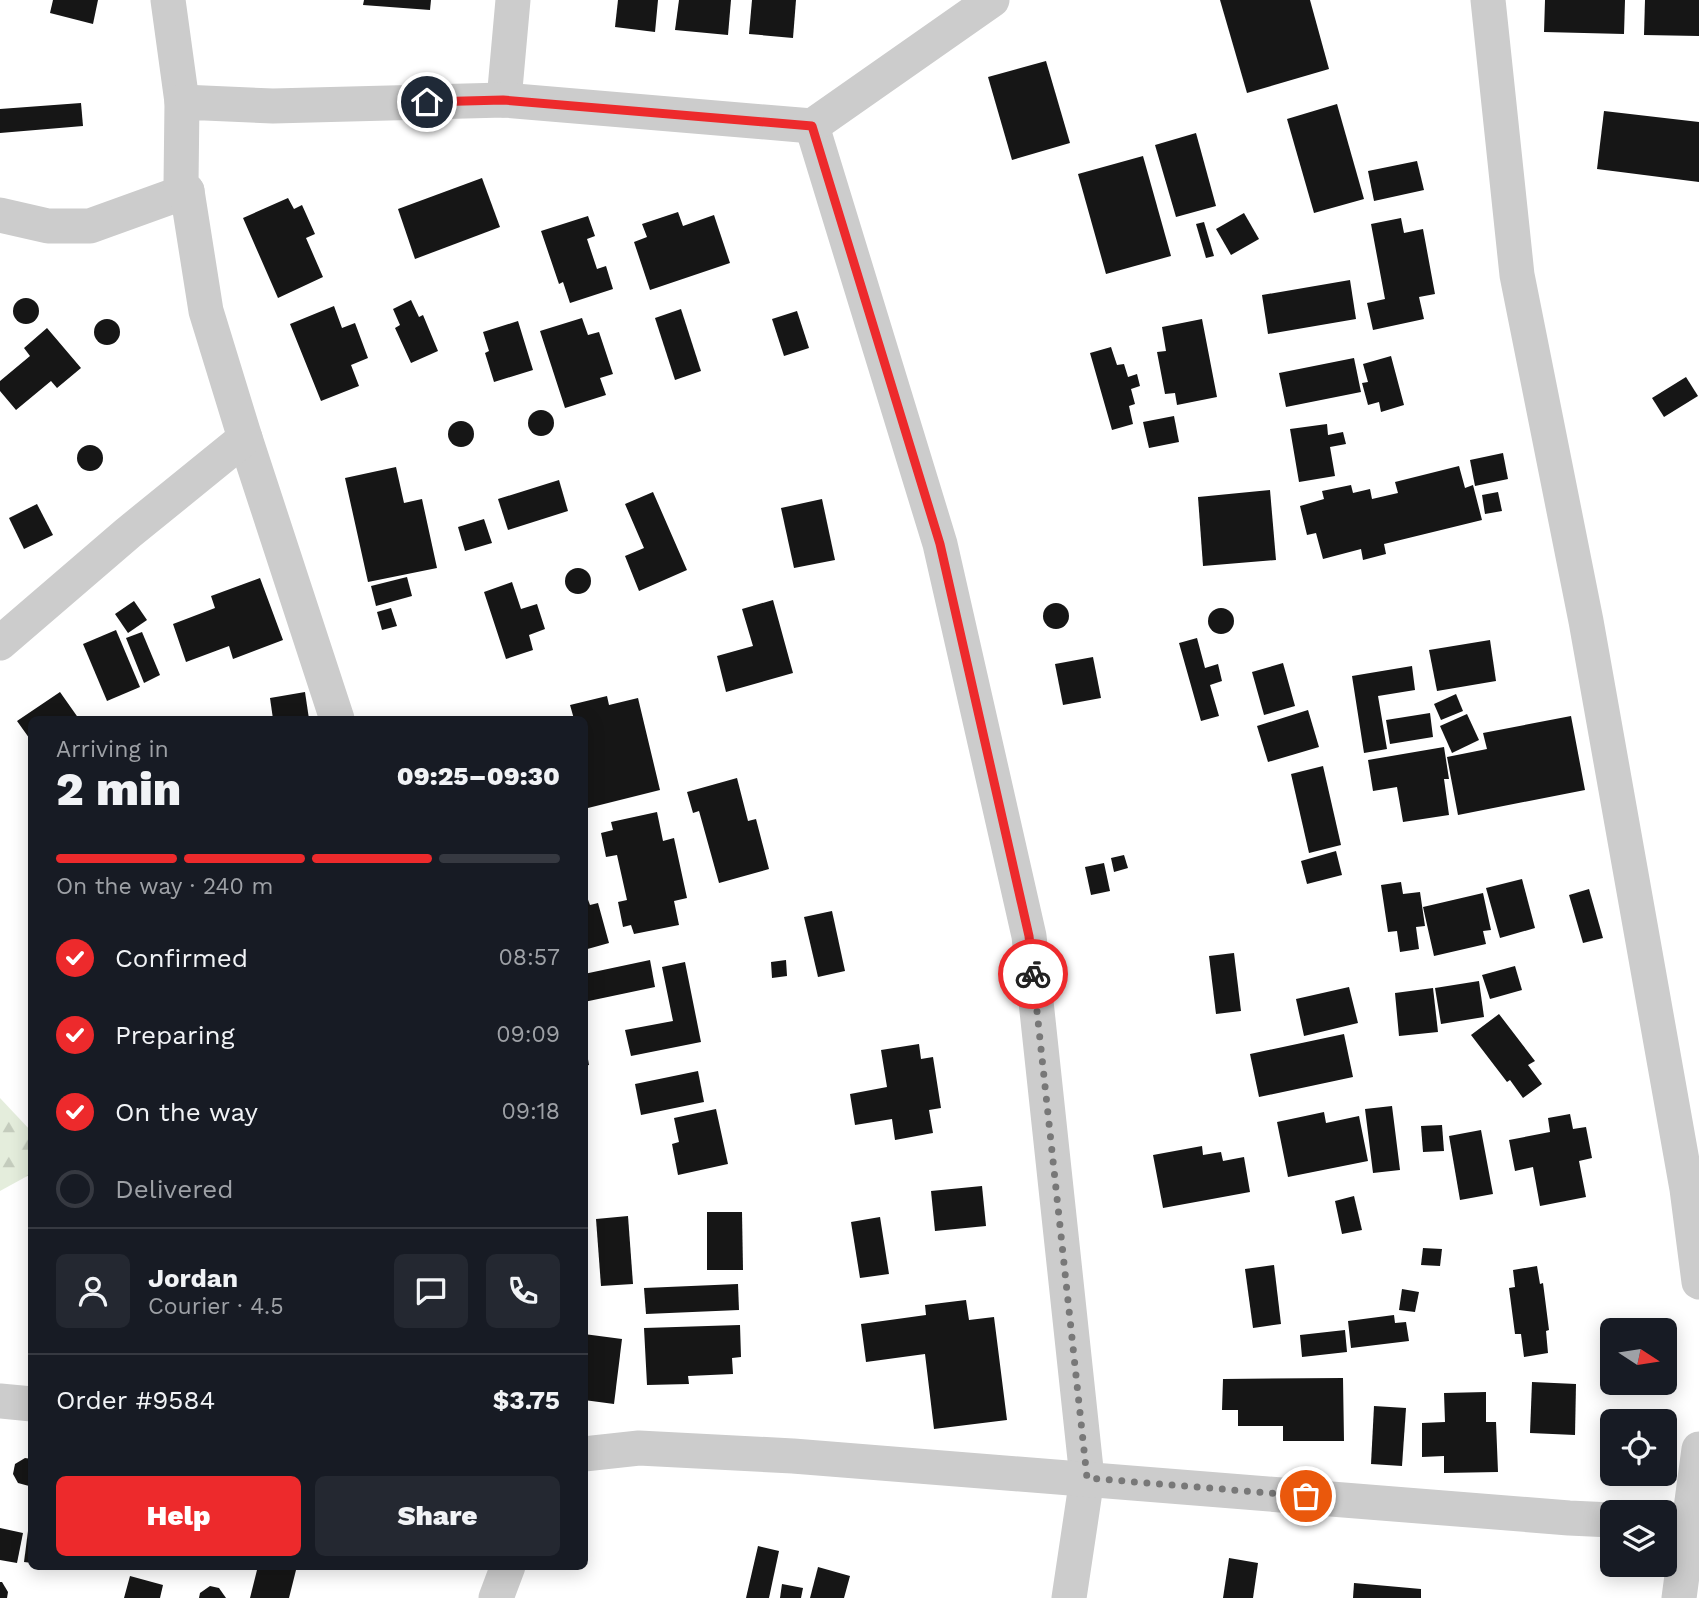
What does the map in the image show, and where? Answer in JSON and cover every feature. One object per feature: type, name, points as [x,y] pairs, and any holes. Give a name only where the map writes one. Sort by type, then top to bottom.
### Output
[{"type":"street","points":[[168,0],[182,102],[181,184],[187,191],[206,311],[336,716]]},
{"type":"street","points":[[503,100],[513,0]]},
{"type":"street","points":[[182,102],[273,106],[503,100],[812,126],[992,0]]},
{"type":"street","points":[[1488,0],[1517,275],[1593,662],[1687,1189],[1699,1282]]},
{"type":"street","points":[[812,126],[940,544],[1029,936],[1087,1478],[1069,1598]]},
{"type":"street","points":[[0,215],[48,226],[90,226],[187,191]]},
{"type":"street","points":[[0,643],[138,524],[246,438]]},
{"type":"street","points":[[0,1401],[28,1404]]},
{"type":"street","points":[[588,1454],[639,1448],[793,1456],[1600,1519]]},
{"type":"street","points":[[1679,1598],[1677,1523],[1699,1449]]},
{"type":"street","points":[[496,1598],[506,1570]]},
{"type":"green space","points":[[0,1098],[28,1128],[28,1176],[0,1191]]},
{"type":"building","points":[[53,0],[98,0],[93,24],[50,13]]},
{"type":"building","points":[[364,0],[431,0],[430,10],[363,5]]},
{"type":"building","points":[[618,0],[658,0],[655,32],[615,27]]},
{"type":"building","points":[[679,0],[731,0],[728,35],[675,30]]},
{"type":"building","points":[[752,0],[796,0],[793,38],[749,34]]},
{"type":"building","points":[[1220,0],[1310,0],[1329,69],[1247,93]]},
{"type":"building","points":[[1545,0],[1625,0],[1624,34],[1544,32]]},
{"type":"building","points":[[1645,0],[1699,0],[1699,36],[1644,35]]},
{"type":"building","points":[[1046,61],[1070,143],[1012,160],[988,77]]},
{"type":"building","points":[[81,103],[83,126],[0,133],[0,109]]},
{"type":"building","points":[[1337,104],[1364,199],[1314,213],[1287,119]]},
{"type":"building","points":[[1604,111],[1699,122],[1699,182],[1597,169]]},
{"type":"building","points":[[1196,133],[1216,206],[1176,217],[1155,145]]},
{"type":"building","points":[[1143,156],[1171,256],[1106,274],[1078,174]]},
{"type":"building","points":[[1417,161],[1424,190],[1374,201],[1368,171]]},
{"type":"building","points":[[482,178],[500,227],[415,259],[398,209]]},
{"type":"building","points":[[288,198],[294,209],[302,205],[315,234],[306,238],[323,277],[278,298],[243,218]]},
{"type":"building","points":[[678,212],[683,226],[714,215],[730,263],[650,290],[634,242],[647,237],[642,224]]},
{"type":"building","points":[[1244,213],[1259,239],[1231,255],[1216,229]]},
{"type":"building","points":[[588,216],[595,236],[587,239],[597,269],[606,266],[613,289],[570,303],[563,282],[559,284],[541,231]]},
{"type":"building","points":[[1401,218],[1404,233],[1423,229],[1435,294],[1419,297],[1424,319],[1373,330],[1367,303],[1385,299],[1371,224]]},
{"type":"building","points":[[1204,222],[1214,256],[1206,258],[1196,224]]},
{"type":"building","points":[[1350,280],[1356,319],[1268,334],[1262,295]]},
{"type":"building","points":[[26,298],[35,302],[39,311],[35,320],[26,324],[17,320],[13,311],[17,302]]},
{"type":"building","points":[[411,300],[419,317],[423,315],[438,351],[411,363],[395,328],[400,325],[393,309]]},
{"type":"building","points":[[334,306],[342,328],[355,323],[368,358],[351,365],[359,386],[321,401],[290,324]]},
{"type":"building","points":[[681,309],[701,371],[675,380],[655,318]]},
{"type":"building","points":[[797,311],[809,348],[784,356],[772,319]]},
{"type":"building","points":[[582,318],[588,335],[599,332],[613,374],[600,378],[606,395],[565,408],[540,331]]},
{"type":"building","points":[[107,319],[116,323],[120,332],[116,341],[107,345],[98,341],[94,332],[98,323]]},
{"type":"building","points":[[1202,319],[1217,397],[1177,405],[1175,393],[1165,394],[1157,352],[1166,351],[1162,327]]},
{"type":"building","points":[[518,321],[533,370],[494,382],[485,353],[489,351],[483,332]]},
{"type":"building","points":[[47,328],[81,368],[57,388],[51,381],[16,410],[0,391],[0,381],[30,356],[24,348]]},
{"type":"building","points":[[1111,347],[1117,365],[1124,364],[1128,377],[1137,374],[1140,386],[1131,389],[1135,404],[1129,406],[1133,424],[1112,430],[1090,353]]},
{"type":"building","points":[[1391,356],[1404,405],[1381,412],[1379,402],[1368,405],[1362,383],[1368,382],[1363,364]]},
{"type":"building","points":[[1354,358],[1361,392],[1286,407],[1279,373]]},
{"type":"building","points":[[1686,377],[1698,396],[1664,417],[1652,398]]},
{"type":"building","points":[[541,410],[550,414],[554,423],[550,432],[541,436],[532,432],[528,423],[532,414]]},
{"type":"building","points":[[1174,416],[1179,442],[1149,448],[1143,422]]},
{"type":"building","points":[[461,421],[470,425],[474,434],[470,443],[461,447],[452,443],[448,434],[452,425]]},
{"type":"building","points":[[1327,424],[1328,435],[1343,432],[1346,444],[1330,447],[1335,476],[1299,482],[1290,429]]},
{"type":"building","points":[[90,445],[99,449],[103,458],[99,467],[90,471],[81,467],[77,458],[81,449]]},
{"type":"building","points":[[1503,453],[1508,479],[1475,486],[1470,460]]},
{"type":"building","points":[[1459,466],[1465,488],[1473,485],[1482,520],[1384,544],[1386,554],[1363,560],[1361,549],[1323,559],[1316,533],[1307,535],[1300,506],[1324,499],[1322,491],[1351,485],[1353,493],[1370,489],[1372,499],[1398,493],[1395,482]]},
{"type":"building","points":[[396,467],[404,503],[422,499],[437,568],[368,582],[345,478]]},
{"type":"building","points":[[559,480],[568,511],[508,530],[498,499]]},
{"type":"building","points":[[1270,490],[1276,560],[1203,566],[1198,497]]},
{"type":"building","points":[[653,492],[687,570],[639,591],[625,556],[644,548],[625,504]]},
{"type":"building","points":[[1498,492],[1502,511],[1485,514],[1482,495]]},
{"type":"building","points":[[822,499],[835,560],[794,568],[781,508]]},
{"type":"building","points":[[37,504],[53,535],[24,549],[9,518]]},
{"type":"building","points":[[484,519],[492,543],[465,551],[458,527]]},
{"type":"building","points":[[578,568],[587,572],[591,581],[587,590],[578,594],[569,590],[565,581],[569,572]]},
{"type":"building","points":[[407,577],[412,596],[376,606],[371,586]]},
{"type":"building","points":[[260,578],[283,640],[233,659],[229,646],[186,662],[173,624],[215,608],[211,596]]},
{"type":"building","points":[[512,582],[521,609],[537,604],[545,629],[529,635],[533,650],[506,659],[484,592]]},
{"type":"building","points":[[773,600],[793,673],[726,692],[717,656],[753,646],[742,609]]},
{"type":"building","points":[[134,601],[147,620],[128,633],[115,614]]},
{"type":"building","points":[[1056,603],[1065,607],[1069,616],[1065,625],[1056,629],[1047,625],[1043,616],[1047,607]]},
{"type":"building","points":[[391,608],[397,626],[382,630],[377,612]]},
{"type":"building","points":[[1221,608],[1230,612],[1234,621],[1230,630],[1221,634],[1212,630],[1208,621],[1212,612]]},
{"type":"building","points":[[116,630],[140,687],[107,701],[83,644]]},
{"type":"building","points":[[142,632],[160,675],[144,683],[126,638]]},
{"type":"building","points":[[1197,638],[1205,668],[1218,664],[1222,681],[1210,685],[1219,716],[1201,721],[1179,643]]},
{"type":"building","points":[[1490,640],[1496,681],[1437,691],[1429,650]]},
{"type":"building","points":[[1093,657],[1101,698],[1063,705],[1055,664]]},
{"type":"building","points":[[1283,663],[1295,706],[1264,715],[1252,672]]},
{"type":"building","points":[[1412,666],[1415,690],[1378,696],[1387,749],[1364,753],[1352,676]]},
{"type":"building","points":[[60,692],[77,716],[28,716],[28,736],[17,721]]},
{"type":"building","points":[[305,692],[309,716],[273,716],[270,698]]},
{"type":"building","points":[[1456,694],[1463,711],[1441,720],[1434,704]]},
{"type":"building","points":[[607,696],[609,705],[638,698],[660,790],[588,808],[588,716],[573,716],[570,705]]},
{"type":"building","points":[[1308,710],[1319,747],[1268,762],[1257,726]]},
{"type":"building","points":[[1430,713],[1433,737],[1390,744],[1386,720]]},
{"type":"building","points":[[1467,714],[1479,740],[1452,753],[1440,726]]},
{"type":"building","points":[[1571,716],[1585,790],[1458,815],[1447,757],[1487,749],[1483,733]]},
{"type":"building","points":[[1444,747],[1449,779],[1444,779],[1449,815],[1403,822],[1397,787],[1373,791],[1368,760]]},
{"type":"building","points":[[1323,766],[1341,845],[1309,853],[1291,774]]},
{"type":"building","points":[[737,778],[748,821],[756,819],[769,869],[719,883],[699,811],[693,813],[687,792]]},
{"type":"building","points":[[657,812],[663,841],[674,838],[687,898],[674,901],[679,925],[634,934],[631,925],[623,927],[618,902],[627,900],[617,855],[606,857],[601,833],[613,830],[611,822]]},
{"type":"building","points":[[1336,851],[1342,875],[1307,884],[1301,861]]},
{"type":"building","points":[[1124,855],[1128,868],[1114,872],[1111,858]]},
{"type":"building","points":[[1104,863],[1110,891],[1091,895],[1085,867]]},
{"type":"building","points":[[1522,879],[1535,928],[1500,938],[1486,888]]},
{"type":"building","points":[[1401,882],[1403,894],[1420,892],[1425,926],[1416,927],[1419,949],[1400,952],[1397,931],[1388,932],[1381,885]]},
{"type":"building","points":[[1589,889],[1603,938],[1583,943],[1569,895]]},
{"type":"building","points":[[1483,893],[1491,930],[1483,931],[1486,944],[1434,956],[1423,907]]},
{"type":"building","points":[[588,900],[590,905],[598,903],[609,943],[588,949]]},
{"type":"building","points":[[832,911],[845,971],[818,977],[804,917]]},
{"type":"building","points":[[1234,953],[1241,1011],[1216,1014],[1209,956]]},
{"type":"building","points":[[650,960],[655,987],[588,1001],[588,973]]},
{"type":"building","points":[[786,960],[787,976],[772,978],[771,962]]},
{"type":"building","points":[[685,962],[701,1042],[631,1056],[625,1030],[673,1021],[662,967]]},
{"type":"building","points":[[1515,966],[1522,990],[1490,999],[1482,975]]},
{"type":"building","points":[[1479,981],[1484,1017],[1441,1024],[1435,988]]},
{"type":"building","points":[[1349,987],[1358,1023],[1304,1036],[1296,999]]},
{"type":"building","points":[[1433,988],[1438,1032],[1399,1036],[1395,993]]},
{"type":"building","points":[[1499,1014],[1535,1061],[1528,1065],[1542,1084],[1523,1098],[1510,1080],[1507,1082],[1471,1035]]},
{"type":"building","points":[[1344,1034],[1353,1077],[1259,1097],[1250,1054]]},
{"type":"building","points":[[919,1044],[921,1059],[933,1057],[941,1108],[929,1110],[933,1133],[895,1140],[892,1119],[855,1125],[850,1094],[887,1087],[881,1050]]},
{"type":"building","points":[[698,1071],[704,1102],[641,1115],[635,1084]]},
{"type":"building","points":[[1392,1106],[1400,1170],[1373,1173],[1365,1109]]},
{"type":"building","points":[[716,1109],[728,1164],[678,1175],[672,1144],[679,1142],[674,1118]]},
{"type":"building","points":[[1324,1112],[1326,1123],[1359,1116],[1368,1161],[1288,1177],[1277,1122]]},
{"type":"building","points":[[1570,1114],[1573,1129],[1586,1127],[1592,1158],[1579,1161],[1586,1197],[1540,1206],[1533,1167],[1515,1171],[1509,1140],[1550,1132],[1548,1118]]},
{"type":"building","points":[[1442,1125],[1444,1151],[1423,1152],[1421,1126]]},
{"type":"building","points":[[1481,1130],[1493,1194],[1460,1200],[1449,1136]]},
{"type":"building","points":[[1202,1146],[1203,1155],[1221,1152],[1223,1161],[1244,1157],[1250,1192],[1163,1208],[1153,1155]]},
{"type":"building","points":[[982,1186],[986,1226],[935,1231],[931,1191]]},
{"type":"building","points":[[1354,1196],[1362,1230],[1342,1234],[1335,1201]]},
{"type":"building","points":[[707,1212],[742,1212],[743,1270],[707,1270]]},
{"type":"building","points":[[628,1216],[633,1284],[601,1286],[596,1219]]},
{"type":"building","points":[[880,1217],[889,1274],[860,1278],[851,1222]]},
{"type":"building","points":[[1423,1248],[1442,1249],[1440,1266],[1421,1265]]},
{"type":"building","points":[[1274,1265],[1281,1324],[1253,1328],[1245,1269]]},
{"type":"building","points":[[1537,1266],[1540,1284],[1543,1283],[1549,1330],[1546,1331],[1548,1353],[1524,1357],[1521,1334],[1515,1334],[1509,1288],[1515,1287],[1513,1270]]},
{"type":"building","points":[[738,1284],[739,1310],[646,1314],[644,1288]]},
{"type":"building","points":[[1402,1289],[1419,1292],[1415,1312],[1399,1310]]},
{"type":"building","points":[[966,1300],[969,1320],[994,1317],[1007,1420],[934,1429],[925,1354],[866,1362],[861,1324],[926,1315],[925,1305]]},
{"type":"building","points":[[1394,1315],[1395,1323],[1406,1322],[1409,1341],[1351,1348],[1348,1321]]},
{"type":"building","points":[[740,1325],[741,1357],[732,1358],[733,1374],[688,1376],[689,1384],[647,1385],[644,1328]]},
{"type":"building","points":[[1345,1330],[1347,1352],[1302,1357],[1300,1335]]},
{"type":"building","points":[[588,1335],[622,1339],[614,1404],[588,1401]]},
{"type":"building","points":[[1343,1378],[1344,1441],[1283,1441],[1283,1426],[1238,1426],[1238,1410],[1222,1410],[1223,1379]]},
{"type":"building","points":[[1532,1382],[1576,1384],[1575,1435],[1530,1433]]},
{"type":"building","points":[[1486,1392],[1486,1422],[1496,1422],[1498,1472],[1444,1473],[1444,1456],[1422,1457],[1422,1423],[1445,1422],[1444,1393]]},
{"type":"building","points":[[1374,1406],[1406,1408],[1402,1466],[1371,1464]]},
{"type":"building","points":[[28,1458],[28,1486],[18,1483],[13,1474],[15,1464]]},
{"type":"building","points":[[0,1528],[23,1533],[17,1563],[0,1560]]},
{"type":"building","points":[[28,1531],[28,1562],[24,1562]]},
{"type":"building","points":[[758,1546],[779,1551],[769,1598],[746,1598]]},
{"type":"building","points":[[1229,1558],[1258,1563],[1253,1598],[1223,1598]]},
{"type":"building","points":[[818,1567],[850,1576],[844,1598],[810,1598]]},
{"type":"building","points":[[257,1570],[296,1570],[289,1598],[250,1598]]},
{"type":"building","points":[[130,1576],[163,1585],[160,1598],[124,1598]]},
{"type":"building","points":[[0,1582],[8,1592],[7,1598],[0,1598]]},
{"type":"building","points":[[1354,1583],[1421,1589],[1421,1598],[1353,1598]]},
{"type":"building","points":[[782,1584],[803,1588],[801,1598],[780,1598]]},
{"type":"building","points":[[210,1586],[219,1588],[226,1598],[199,1598],[200,1593]]},
{"type":"way so far","points":[[1033,974],[1087,1478],[1306,1496]]},
{"type":"route","points":[[427,102],[503,100],[812,126],[940,544],[1029,936],[1033,974]]}]
